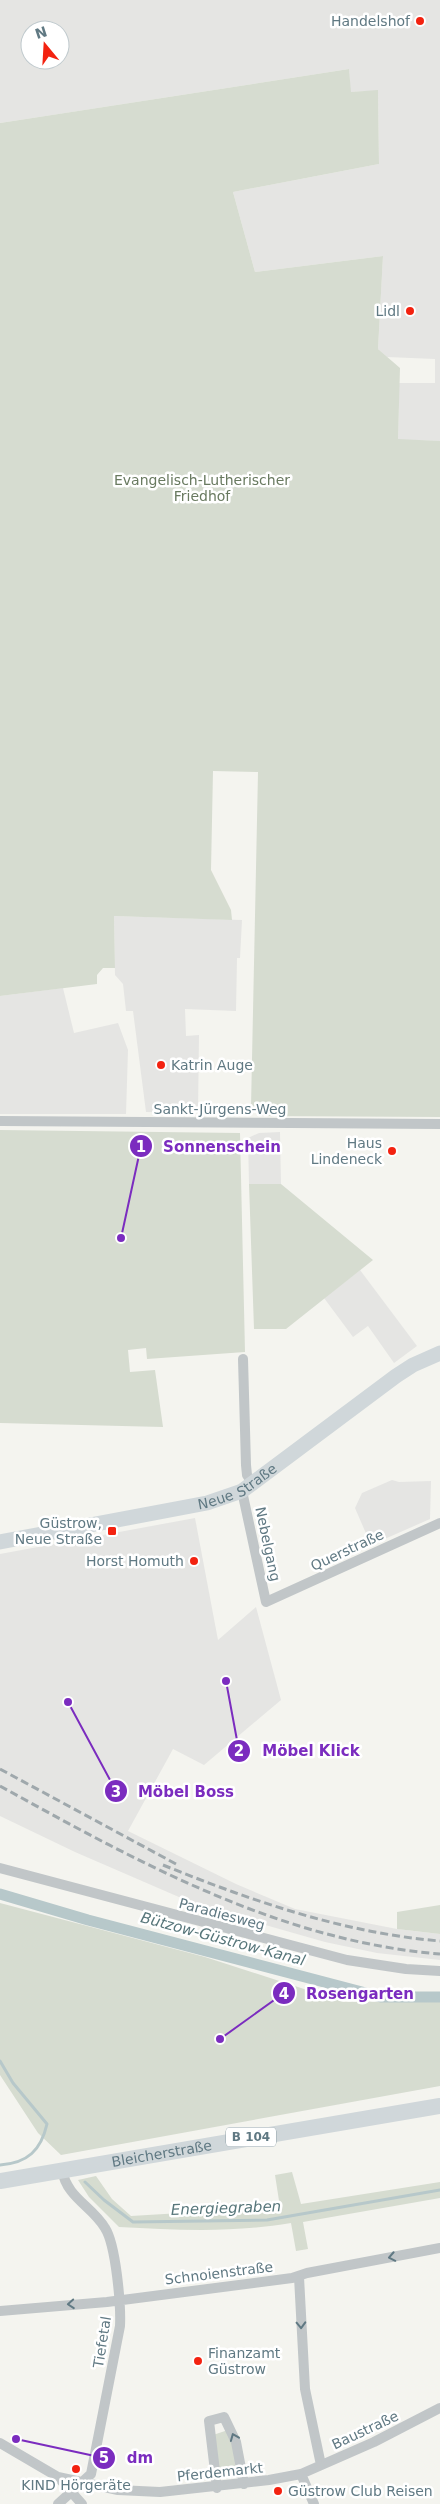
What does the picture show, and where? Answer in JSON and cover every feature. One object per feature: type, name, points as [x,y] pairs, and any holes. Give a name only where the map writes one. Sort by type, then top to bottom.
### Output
[{"type":"main road","name":"Neue Straße","points":[[0,1542],[207,1503],[248,1488],[379,1388],[413,1365],[440,1353]]},
{"type":"main road","name":"Bleicherstraße","points":[[0,2181],[440,2106]]},
{"type":"street","name":"Sankt-Jürgens-Weg","points":[[0,1121],[440,1124]]},
{"type":"street","name":"Nebelgang","points":[[243,1359],[248,1488],[266,1602]]},
{"type":"street","name":"Querstraße","points":[[266,1602],[440,1523]]},
{"type":"street","name":"Paradiesweg","points":[[0,1868],[347,1960],[406,1969],[440,1970]]},
{"type":"street","name":"Tiefetal","points":[[62,2170],[67,2188],[105,2227],[111,2240],[119,2300],[120,2326],[96,2452],[91,2474],[82,2482]]},
{"type":"street","name":"Schnoienstraße","points":[[0,2311],[119,2300],[299,2276],[440,2248]]},
{"type":"street","points":[[299,2276],[304,2389],[321,2465]]},
{"type":"street","name":"Baustraße","points":[[301,2474],[411,2424],[440,2408]]},
{"type":"street","points":[[217,2488],[209,2421],[224,2417],[236,2442],[244,2484]]},
{"type":"street","name":"Pferdemarkt","points":[[0,2443],[58,2477],[82,2504]]},
{"type":"street","points":[[301,2474],[314,2504]]},
{"type":"street","name":"Pferdemarkt","points":[[58,2477],[118,2490],[160,2492],[217,2488],[301,2474]]},
{"type":"street","points":[[60,2502],[82,2482]]},
{"type":"shaded area","points":[[0,0],[440,0],[440,441],[398,440],[399,383],[435,383],[435,359],[387,357],[378,349],[383,256],[255,272],[233,192],[379,164],[378,91],[350,92],[349,69],[0,123]]},
{"type":"shaded area","points":[[114,916],[242,920],[240,958],[237,958],[236,1011],[185,1009],[186,1036],[199,1035],[198,1113],[146,1112],[133,1011],[126,1011],[123,984],[115,975]]},
{"type":"shaded area","points":[[63,988],[74,1033],[118,1023],[128,1050],[126,1114],[0,1114],[0,996]]},
{"type":"shaded area","points":[[280,1132],[281,1184],[249,1184],[248,1138],[259,1133]]},
{"type":"shaded area","points":[[360,1270],[417,1346],[394,1363],[368,1326],[353,1337],[324,1298]]},
{"type":"shaded area","points":[[392,1480],[399,1482],[431,1481],[430,1519],[371,1545],[355,1508],[362,1493]]},
{"type":"shaded area","points":[[195,1518],[218,1640],[256,1607],[281,1700],[204,1765],[173,1749],[128,1831],[236,1884],[295,1909],[397,1929],[440,1934],[440,1960],[377,1953],[325,1942],[202,1907],[75,1852],[0,1816],[0,1554]]},
{"type":"green space","name":"Evangelisch-Lutherischer Friedhof","points":[[349,69],[351,92],[378,90],[379,164],[233,192],[255,272],[383,256],[378,349],[400,368],[398,439],[440,441],[440,1117],[260,1116],[251,1107],[258,772],[213,771],[211,870],[231,910],[232,920],[114,916],[115,968],[103,968],[97,975],[97,984],[0,996],[0,123]]},
{"type":"green space","points":[[0,1130],[240,1133],[245,1352],[147,1359],[146,1348],[128,1350],[130,1372],[155,1370],[163,1427],[0,1423]]},
{"type":"green space","points":[[249,1184],[281,1184],[373,1260],[286,1329],[254,1329]]},
{"type":"green space","points":[[0,1903],[205,1957],[344,2002],[440,2001],[440,2086],[61,2155],[38,2133],[0,2075]]},
{"type":"green space","points":[[440,1905],[440,1934],[397,1929],[397,1912]]},
{"type":"green space","points":[[292,2172],[301,2204],[440,2182],[440,2198],[303,2222],[308,2249],[296,2251],[291,2223],[248,2228],[184,2230],[119,2227],[89,2197],[78,2180],[96,2176],[112,2199],[131,2216],[280,2207],[275,2175]]},
{"type":"green space","points":[[228,2430],[232,2439],[239,2477],[219,2479],[213,2435]]},
{"type":"waterway","name":"Bützow-Güstrow-Kanal","points":[[0,1894],[88,1920],[381,1997],[440,1997]]},
{"type":"waterway","points":[[0,2061],[13,2083],[47,2124],[41,2141],[32,2154],[10,2164],[0,2165]]},
{"type":"waterway","name":"Energiegraben","points":[[85,2182],[104,2200],[133,2222],[267,2220],[440,2190]]},
{"type":"railway","points":[[0,1769],[176,1864]]},
{"type":"railway","points":[[0,1786],[104,1842],[212,1894],[267,1915],[323,1933],[381,1946],[440,1954]]},
{"type":"railway","points":[[163,1865],[230,1891],[299,1914],[369,1931],[440,1941]]},
{"type":"place","name":"Handelshof","points":[[420,21]]},
{"type":"place","name":"Lidl","points":[[410,311]]},
{"type":"place","name":"Katrin Auge","points":[[161,1065]]},
{"type":"place","name":"Haus Lindeneck","points":[[392,1151]]},
{"type":"place","name":"Sonnenschein","points":[[121,1238]]},
{"type":"place","name":"Güstrow, Neue Straße","points":[[112,1531]]},
{"type":"place","name":"Horst Homuth","points":[[194,1561]]},
{"type":"place","name":"Möbel Klick","points":[[226,1681]]},
{"type":"place","name":"Möbel Boss","points":[[68,1702]]},
{"type":"place","name":"Rosengarten","points":[[220,2039]]},
{"type":"place","name":"Finanzamt Güstrow","points":[[198,2361]]},
{"type":"place","name":"dm","points":[[16,2439]]},
{"type":"place","name":"KIND Hörgeräte","points":[[76,2469]]},
{"type":"place","name":"Güstrow Club Reisen","points":[[278,2491]]}]
